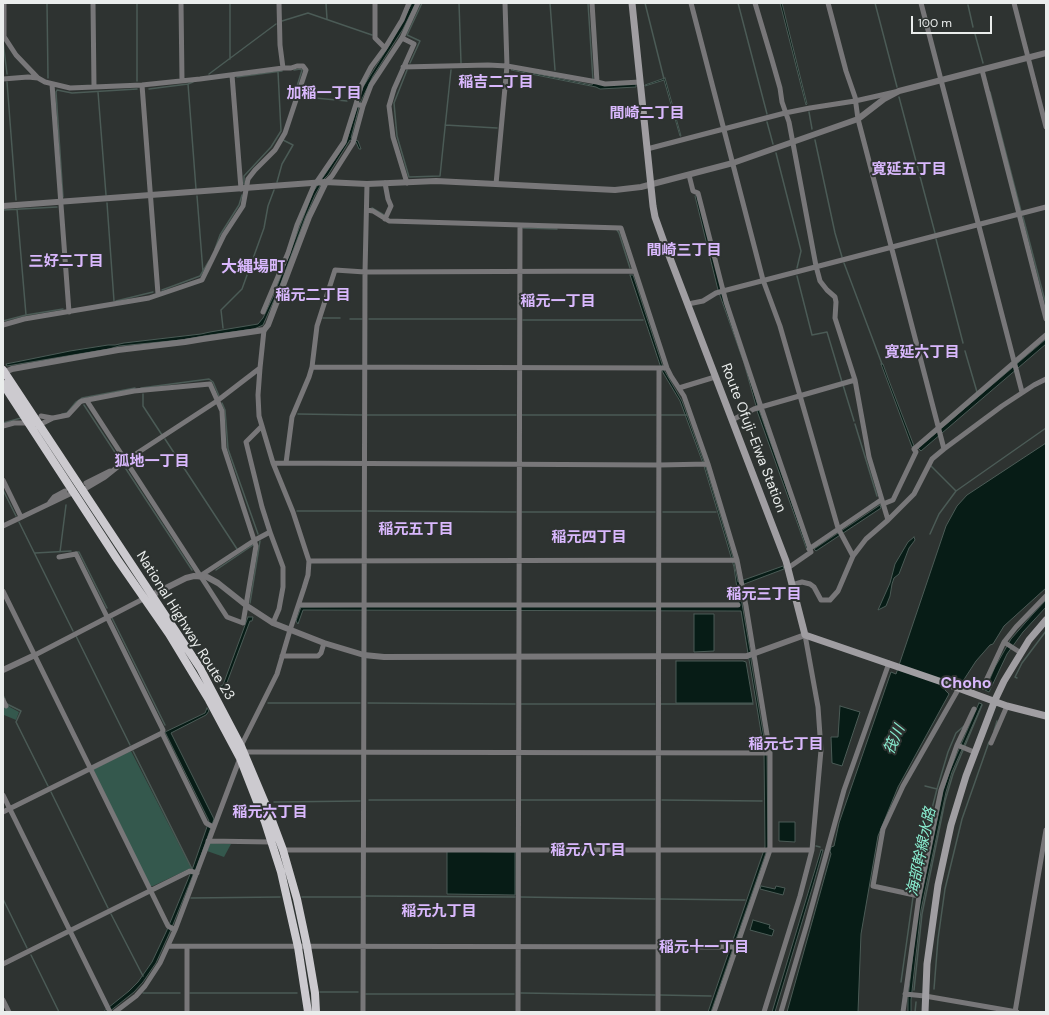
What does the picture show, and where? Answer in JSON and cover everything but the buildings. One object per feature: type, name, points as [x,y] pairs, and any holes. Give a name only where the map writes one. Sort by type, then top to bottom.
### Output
[{"type":"highway","name":"National Highway Route 23","points":[[4,372],[40,420],[84,486],[193,673],[242,752],[281,872],[298,947],[308,1012]]},
{"type":"highway","name":"National Highway Route 23","points":[[3,384],[25,421],[74,492],[117,559],[149,597],[200,668],[242,752],[268,810],[283,850],[297,899],[307,946],[315,994],[316,1012]]},
{"type":"main road","name":"Route Ofuji-Eiwa Station","points":[[632,3],[655,217],[772,523],[788,568],[805,635]]},
{"type":"main road","points":[[925,1012],[927,964],[938,885],[951,825],[974,752],[1007,674],[1018,651],[1046,620]]},
{"type":"main road","points":[[805,635],[995,700],[1007,706],[1046,716]]},
{"type":"street","points":[[4,3],[4,36],[16,55],[38,78]]},
{"type":"street","points":[[93,3],[94,87]]},
{"type":"street","points":[[181,3],[182,80]]},
{"type":"street","points":[[279,3],[280,45],[283,68]]},
{"type":"street","points":[[375,3],[375,38],[385,48]]},
{"type":"street","points":[[115,1012],[136,996],[146,986],[168,946],[242,752],[277,674],[308,575],[309,560],[293,512],[273,464],[260,416],[258,395],[264,330],[268,325],[309,217],[325,182],[332,176],[353,141],[361,86],[371,67],[399,25],[409,3]]},
{"type":"street","points":[[263,312],[288,253],[297,225],[316,183],[344,142],[359,105],[378,72],[402,38],[418,3]]},
{"type":"street","points":[[496,184],[507,66],[505,3]]},
{"type":"street","points":[[592,3],[595,81]]},
{"type":"street","points":[[691,3],[763,280],[780,326],[840,531],[853,556]]},
{"type":"street","points":[[755,3],[772,60],[785,113],[789,122],[816,266],[820,281],[835,297],[836,302],[834,318],[855,380],[867,447],[888,520]]},
{"type":"street","points":[[828,3],[846,71],[855,97],[858,119],[944,449]]},
{"type":"street","points":[[921,3],[1022,392]]},
{"type":"street","points":[[1014,3],[1046,127]]},
{"type":"street","points":[[402,38],[414,44],[394,89],[389,106],[393,137],[407,183]]},
{"type":"street","points":[[647,149],[785,113],[855,101],[899,91],[1046,53]]},
{"type":"street","points":[[3,79],[28,76],[70,88],[142,85],[303,66],[306,68],[305,77],[285,133],[275,150],[255,170],[243,189]]},
{"type":"street","points":[[404,67],[507,66],[605,84],[640,82]]},
{"type":"street","points":[[982,70],[1046,320]]},
{"type":"street","points":[[3,325],[24,319],[149,298],[202,280],[224,235],[243,206],[243,189],[232,75]]},
{"type":"street","points":[[52,84],[69,312]]},
{"type":"street","points":[[142,85],[158,294]]},
{"type":"street","points":[[3,206],[325,182],[367,184],[436,181],[615,190],[651,186],[733,163],[858,119],[884,99],[899,91]]},
{"type":"street","points":[[689,175],[693,191],[698,193],[721,291],[811,552],[788,568]]},
{"type":"street","points":[[385,183],[388,200],[391,206],[386,219]]},
{"type":"street","points":[[363,1012],[365,272],[367,184]]},
{"type":"street","points":[[688,304],[703,301],[721,291],[1046,207]]},
{"type":"street","points":[[367,210],[373,211],[388,221],[621,228],[663,368],[658,465],[658,1012]]},
{"type":"street","points":[[518,1012],[520,225]]},
{"type":"street","points":[[286,463],[292,417],[309,378],[312,367],[317,326],[335,270],[365,272],[634,271]]},
{"type":"street","points":[[4,372],[12,369],[118,350],[264,330]]},
{"type":"street","points":[[810,549],[840,531],[882,502],[893,500],[916,452],[914,449],[939,431],[1015,365],[1046,335]]},
{"type":"street","points":[[312,367],[663,368],[671,376],[684,396],[741,579],[751,655],[767,753],[767,850],[714,1012]]},
{"type":"street","points":[[84,486],[105,477],[125,461],[217,401],[260,368]]},
{"type":"street","points":[[679,388],[715,377]]},
{"type":"street","points":[[792,585],[802,582],[810,584],[814,587],[821,600],[830,600],[838,591],[853,556],[866,539],[914,494],[932,459],[1022,392],[1046,379]]},
{"type":"street","points":[[732,420],[761,407],[855,380]]},
{"type":"street","points":[[40,420],[68,415],[80,402],[134,391],[207,383],[210,384],[222,411],[224,448],[256,546],[243,623],[227,618],[87,401]]},
{"type":"street","points":[[40,420],[53,418]]},
{"type":"street","points":[[3,426],[25,421]]},
{"type":"street","points":[[262,426],[246,442],[262,507],[280,558],[284,576],[279,609],[273,624]]},
{"type":"street","points":[[273,464],[706,464]]},
{"type":"street","points":[[3,480],[21,517]]},
{"type":"street","points":[[50,503],[54,497],[65,491]]},
{"type":"street","points":[[3,526],[74,492]]},
{"type":"street","points":[[200,576],[255,540],[270,532]]},
{"type":"street","points":[[60,556],[76,554],[163,730],[162,733],[206,823],[213,827]]},
{"type":"street","points":[[309,560],[734,560]]},
{"type":"street","points":[[3,670],[186,578],[194,576],[207,577],[218,583],[273,624],[324,643],[364,655],[384,657],[658,657],[751,655],[805,635],[818,707],[821,750],[812,850],[798,903],[764,1012]]},
{"type":"street","points":[[3,592],[35,654],[168,926],[175,930]]},
{"type":"street","points":[[971,692],[974,684],[983,687],[1016,627],[1046,596]]},
{"type":"street","points":[[299,605],[364,608],[738,606]]},
{"type":"street","points":[[282,656],[318,656],[321,653],[324,643]]},
{"type":"street","points":[[1006,643],[1018,651]]},
{"type":"street","points":[[780,1012],[807,924],[844,790],[889,663]]},
{"type":"street","points":[[919,896],[873,886],[883,829],[903,786],[959,688]]},
{"type":"street","points":[[991,743],[1007,706]]},
{"type":"street","points":[[903,1012],[908,995],[919,896],[941,790],[974,709]]},
{"type":"street","points":[[3,812],[162,733]]},
{"type":"street","points":[[958,746],[974,752]]},
{"type":"street","points":[[242,752],[767,753]]},
{"type":"street","points":[[3,795],[109,1010]]},
{"type":"street","points":[[908,995],[925,996],[1014,1012],[1046,830]]},
{"type":"street","points":[[208,841],[271,842]]},
{"type":"street","points":[[283,850],[812,850]]},
{"type":"street","points":[[3,964],[190,871],[197,873]]},
{"type":"street","points":[[168,946],[298,947],[362,945],[735,947]]},
{"type":"street","points":[[187,946],[187,1012]]},
{"type":"street","points":[[3,1000],[9,1012]]},
{"type":"shaded area","points":[[8,706],[19,712],[16,720],[4,715],[4,707]]},
{"type":"shaded area","points":[[131,751],[191,868],[153,886],[150,886],[94,771],[94,769]]},
{"type":"shaded area","points":[[210,843],[231,844],[224,857],[207,851]]},
{"type":"water","points":[[412,3],[416,3],[403,29],[373,76],[360,103],[351,138],[358,141],[361,149],[359,149],[356,142],[350,140],[315,195],[278,291],[263,325],[254,329],[181,340],[119,346],[7,366],[6,364],[70,351],[201,334],[258,324],[263,318],[273,297],[313,192],[346,143],[363,87],[390,44]]},
{"type":"water","points":[[780,3],[782,3],[807,104],[806,105]]},
{"type":"water","points":[[511,70],[592,85],[593,83],[636,84],[636,87],[600,89]]},
{"type":"water","points":[[665,78],[681,136],[664,80],[645,86]]},
{"type":"water","points":[[697,195],[758,406],[756,406],[744,363],[718,290],[695,196]]},
{"type":"water","points":[[630,275],[633,275],[664,370],[682,401],[706,468],[733,558],[738,582],[783,566],[784,569],[739,586],[767,756],[768,847],[711,1012],[708,1012],[765,847],[764,750],[741,611],[303,610],[298,624],[296,621],[301,607],[739,603],[734,567],[704,466],[680,401],[662,371]]},
{"type":"water","points":[[1046,339],[1046,344],[921,451],[918,448]]},
{"type":"water","points":[[881,364],[883,364],[914,446],[912,447]]},
{"type":"water","points":[[759,410],[808,548],[807,550],[757,411]]},
{"type":"water","name":"筏川","points":[[1046,443],[1046,588],[1004,626],[993,644],[990,645],[976,661],[963,681],[950,677],[945,690],[949,694],[898,787],[878,836],[861,934],[858,1012],[787,1012],[831,854],[831,847],[834,846],[839,823],[891,672],[896,674],[946,526],[957,506],[967,495]]},
{"type":"water","points":[[880,505],[881,508],[816,551],[814,549]]},
{"type":"water","points":[[914,537],[915,540],[909,548],[899,574],[894,578],[886,606],[878,610],[890,583],[895,564],[908,542]]},
{"type":"water","points":[[1046,600],[1046,607],[1023,632],[1007,654],[989,692],[985,690],[995,667],[1011,639]]},
{"type":"water","points":[[694,614],[714,614],[714,651],[694,652]]},
{"type":"water","points":[[248,617],[253,617],[252,621],[250,621],[225,688],[220,691],[218,687],[223,685]]},
{"type":"water","points":[[676,661],[746,662],[753,703],[676,703]]},
{"type":"water","points":[[979,703],[982,704],[952,772],[946,792],[921,910],[911,1012],[908,1012],[908,998],[917,917],[943,791],[950,770]]},
{"type":"water","points":[[840,706],[860,712],[842,766],[832,763],[831,737],[838,737]]},
{"type":"water","points":[[207,708],[209,711],[206,715],[171,733],[214,819],[196,870],[156,963],[134,992],[109,1012],[103,1012],[138,982],[152,962],[193,867],[209,821],[165,732],[205,713]]},
{"type":"water","points":[[779,822],[795,822],[795,842],[779,841]]},
{"type":"water","points":[[821,850],[823,850],[814,882],[775,1012],[772,1012]]},
{"type":"water","points":[[447,851],[515,852],[515,895],[447,894]]},
{"type":"water","points":[[761,886],[775,889],[776,886],[785,888],[783,895],[760,889]]},
{"type":"water","points":[[753,920],[770,925],[769,928],[774,930],[772,936],[750,930]]},
{"type":"waterway","points":[[47,3],[48,78]]},
{"type":"waterway","points":[[137,3],[137,81]]},
{"type":"waterway","points":[[230,3],[230,59]]},
{"type":"waterway","points":[[326,3],[327,19]]},
{"type":"waterway","points":[[410,63],[420,41],[407,35],[422,3]]},
{"type":"waterway","points":[[459,3],[461,63]]},
{"type":"waterway","points":[[550,3],[555,70]]},
{"type":"waterway","points":[[588,3],[593,80]]},
{"type":"waterway","points":[[645,3],[664,79]]},
{"type":"waterway","points":[[738,3],[767,114]]},
{"type":"waterway","points":[[875,3],[897,87]]},
{"type":"waterway","points":[[968,5],[973,27]]},
{"type":"waterway","points":[[282,21],[308,13],[372,35]]},
{"type":"waterway","points":[[209,74],[276,24]]},
{"type":"waterway","points":[[975,34],[983,63]]},
{"type":"waterway","points":[[3,41],[7,74]]},
{"type":"waterway","points":[[294,70],[302,70],[294,96]]},
{"type":"waterway","points":[[407,70],[394,103],[397,136],[409,177],[440,176],[451,70]]},
{"type":"waterway","points":[[237,77],[282,71]]},
{"type":"waterway","points":[[244,184],[244,176],[271,147],[281,131],[278,72]]},
{"type":"waterway","points":[[7,82],[16,200]]},
{"type":"waterway","points":[[149,89],[193,82]]},
{"type":"waterway","points":[[188,84],[196,189]]},
{"type":"waterway","points":[[63,197],[57,90],[72,93],[137,89]]},
{"type":"waterway","points":[[98,92],[106,195]]},
{"type":"waterway","points":[[990,92],[1021,211]]},
{"type":"waterway","points":[[899,97],[935,233]]},
{"type":"waterway","points":[[315,98],[347,101]]},
{"type":"waterway","points":[[809,112],[812,129]]},
{"type":"waterway","points":[[767,122],[773,144]]},
{"type":"waterway","points":[[445,125],[497,128]]},
{"type":"waterway","points":[[277,182],[282,164],[293,145],[283,140]]},
{"type":"waterway","points":[[815,140],[835,233],[842,257]]},
{"type":"waterway","points":[[776,153],[801,251],[797,268]]},
{"type":"waterway","points":[[223,328],[221,310],[242,289],[264,228],[268,206],[274,190]]},
{"type":"waterway","points":[[215,249],[220,235],[239,205],[242,195]]},
{"type":"waterway","points":[[197,196],[203,272]]},
{"type":"waterway","points":[[107,203],[114,301]]},
{"type":"waterway","points":[[3,210],[57,207]]},
{"type":"waterway","points":[[372,208],[384,215]]},
{"type":"waterway","points":[[17,209],[26,315]]},
{"type":"waterway","points":[[1023,217],[1046,305]]},
{"type":"waterway","points":[[523,228],[557,229]]},
{"type":"waterway","points":[[617,230],[630,268]]},
{"type":"waterway","points":[[936,239],[963,343]]},
{"type":"waterway","points":[[162,290],[200,276],[209,261]]},
{"type":"waterway","points":[[844,263],[882,364]]},
{"type":"waterway","points":[[797,276],[812,335],[827,332],[842,382]]},
{"type":"waterway","points":[[116,301],[153,292]]},
{"type":"waterway","points":[[3,321],[26,315],[63,309]]},
{"type":"waterway","points":[[323,318],[340,318]]},
{"type":"waterway","points":[[350,319],[362,319]]},
{"type":"waterway","points":[[369,319],[516,319]]},
{"type":"waterway","points":[[523,320],[643,320]]},
{"type":"waterway","points":[[965,351],[977,392]]},
{"type":"waterway","points":[[141,388],[209,379],[213,382],[219,396]]},
{"type":"waterway","points":[[843,385],[854,421]]},
{"type":"waterway","points":[[62,414],[67,413],[76,402],[82,398],[135,388]]},
{"type":"waterway","points":[[143,394],[143,406],[162,435]]},
{"type":"waterway","points":[[222,403],[225,410],[228,449],[258,534]]},
{"type":"waterway","points":[[84,405],[120,460]]},
{"type":"waterway","points":[[298,414],[362,415]]},
{"type":"waterway","points":[[367,415],[516,415]]},
{"type":"waterway","points":[[522,415],[656,415]]},
{"type":"waterway","points":[[661,415],[687,415]]},
{"type":"waterway","points":[[3,423],[21,418]]},
{"type":"waterway","points":[[855,424],[877,496]]},
{"type":"waterway","points":[[930,534],[939,514],[956,491],[1046,428]]},
{"type":"waterway","points":[[165,439],[237,549]]},
{"type":"waterway","points":[[124,466],[192,570]]},
{"type":"waterway","points":[[931,466],[956,491]]},
{"type":"waterway","points":[[3,490],[16,516]]},
{"type":"waterway","points":[[60,552],[66,505]]},
{"type":"waterway","points":[[297,511],[362,511]]},
{"type":"waterway","points":[[368,511],[516,512]]},
{"type":"waterway","points":[[522,512],[655,512]]},
{"type":"waterway","points":[[663,512],[716,512]]},
{"type":"waterway","points":[[19,522],[73,631]]},
{"type":"waterway","points":[[250,603],[260,541]]},
{"type":"waterway","points":[[216,570],[253,545]]},
{"type":"waterway","points":[[35,553],[71,551]]},
{"type":"waterway","points":[[76,552],[79,552],[107,608]]},
{"type":"waterway","points":[[112,618],[165,725]]},
{"type":"waterway","points":[[1017,678],[1015,677],[1022,663],[1046,631]]},
{"type":"waterway","points":[[76,636],[130,745]]},
{"type":"waterway","points":[[3,695],[5,699]]},
{"type":"waterway","points":[[268,703],[360,703]]},
{"type":"waterway","points":[[368,703],[515,704]]},
{"type":"waterway","points":[[7,704],[21,711],[16,722],[48,786]]},
{"type":"waterway","points":[[521,704],[655,704]]},
{"type":"waterway","points":[[660,704],[753,704]]},
{"type":"waterway","name":"海部幹線水路","points":[[914,990],[922,914],[945,801],[953,774],[982,705]]},
{"type":"waterway","points":[[994,731],[997,721]]},
{"type":"waterway","points":[[928,824],[948,752],[956,733],[964,726]]},
{"type":"waterway","points":[[934,989],[938,939],[945,889],[962,819],[989,742]]},
{"type":"waterway","points":[[133,751],[192,869]]},
{"type":"waterway","points":[[925,786],[937,789]]},
{"type":"waterway","points":[[51,792],[108,908]]},
{"type":"waterway","points":[[369,800],[515,800]]},
{"type":"waterway","points":[[521,800],[655,800]]},
{"type":"waterway","points":[[662,800],[762,801]]},
{"type":"waterway","points":[[274,802],[360,801]]},
{"type":"waterway","points":[[914,891],[927,831]]},
{"type":"waterway","points":[[816,846],[820,847]]},
{"type":"waterway","points":[[365,896],[515,897]]},
{"type":"waterway","points":[[191,898],[280,897]]},
{"type":"waterway","points":[[302,897],[361,897]]},
{"type":"waterway","points":[[520,897],[655,899]]},
{"type":"waterway","points":[[901,982],[913,897]]},
{"type":"waterway","points":[[3,899],[27,948]]},
{"type":"waterway","points":[[660,899],[745,900]]},
{"type":"waterway","points":[[111,914],[143,976]]},
{"type":"waterway","points":[[31,955],[59,1012]]},
{"type":"waterway","points":[[320,992],[358,992]]},
{"type":"waterway","points":[[143,993],[180,993]]},
{"type":"waterway","points":[[190,993],[297,993]]},
{"type":"waterway","points":[[521,993],[655,995]]},
{"type":"waterway","points":[[366,994],[514,994]]},
{"type":"waterway","points":[[660,995],[711,996]]},
{"type":"waterway","points":[[915,1012],[916,1002]]},
{"type":"district","name":"稲吉二丁目","points":[[496,83]]},
{"type":"district","name":"加稲一丁目","points":[[324,94]]},
{"type":"district","name":"間崎二丁目","points":[[647,114]]},
{"type":"district","name":"寛延五丁目","points":[[909,170]]},
{"type":"district","name":"間崎三丁目","points":[[684,251]]},
{"type":"district","name":"三好二丁目","points":[[66,262]]},
{"type":"district","name":"大縄場町","points":[[253,268]]},
{"type":"district","name":"稲元二丁目","points":[[313,296]]},
{"type":"district","name":"稲元一丁目","points":[[558,302]]},
{"type":"district","name":"寛延六丁目","points":[[922,353]]},
{"type":"district","name":"狐地一丁目","points":[[152,462]]},
{"type":"district","name":"稲元五丁目","points":[[416,530]]},
{"type":"district","name":"稲元四丁目","points":[[589,538]]},
{"type":"district","name":"稲元三丁目","points":[[764,595]]},
{"type":"district","name":"Choho","points":[[966,684]]},
{"type":"district","name":"稲元七丁目","points":[[786,745]]},
{"type":"district","name":"稲元六丁目","points":[[270,813]]},
{"type":"district","name":"稲元八丁目","points":[[588,851]]},
{"type":"district","name":"稲元九丁目","points":[[439,912]]},
{"type":"district","name":"稲元十一丁目","points":[[704,948]]}]
